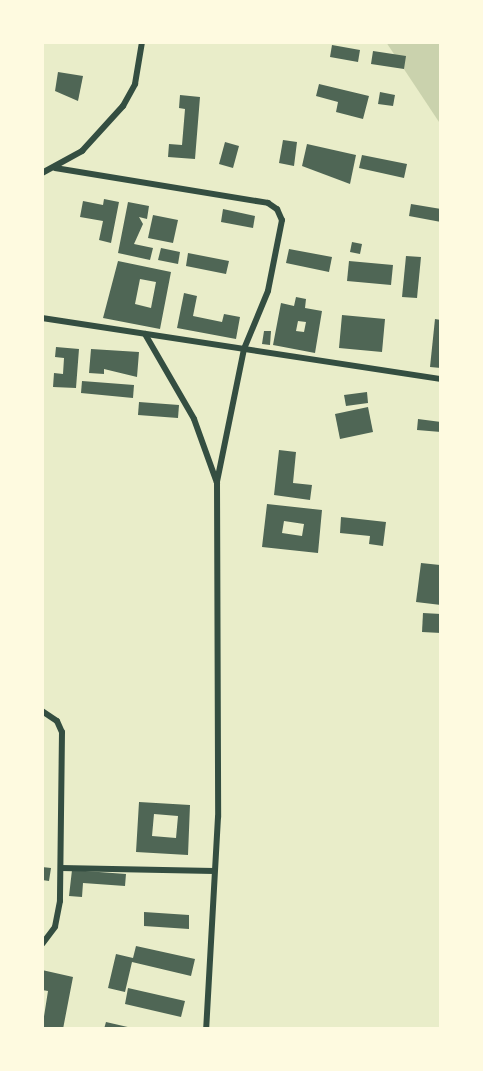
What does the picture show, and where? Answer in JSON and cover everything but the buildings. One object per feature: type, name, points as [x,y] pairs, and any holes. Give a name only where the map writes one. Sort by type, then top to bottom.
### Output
[{"type":"street","points":[[42,173],[55,168],[82,151],[123,106],[135,84],[142,42]]},
{"type":"street","points":[[55,168],[268,203],[277,209],[282,220],[268,291],[244,349],[217,483],[214,871],[206,1029]]},
{"type":"street","points":[[42,318],[441,379]]},
{"type":"street","points":[[145,334],[194,419],[217,483]]},
{"type":"street","points":[[42,711],[57,721],[62,732],[61,868],[55,927],[42,944]]},
{"type":"street","points":[[61,868],[214,871]]},
{"type":"green space","points":[[386,42],[441,42],[441,125]]}]
